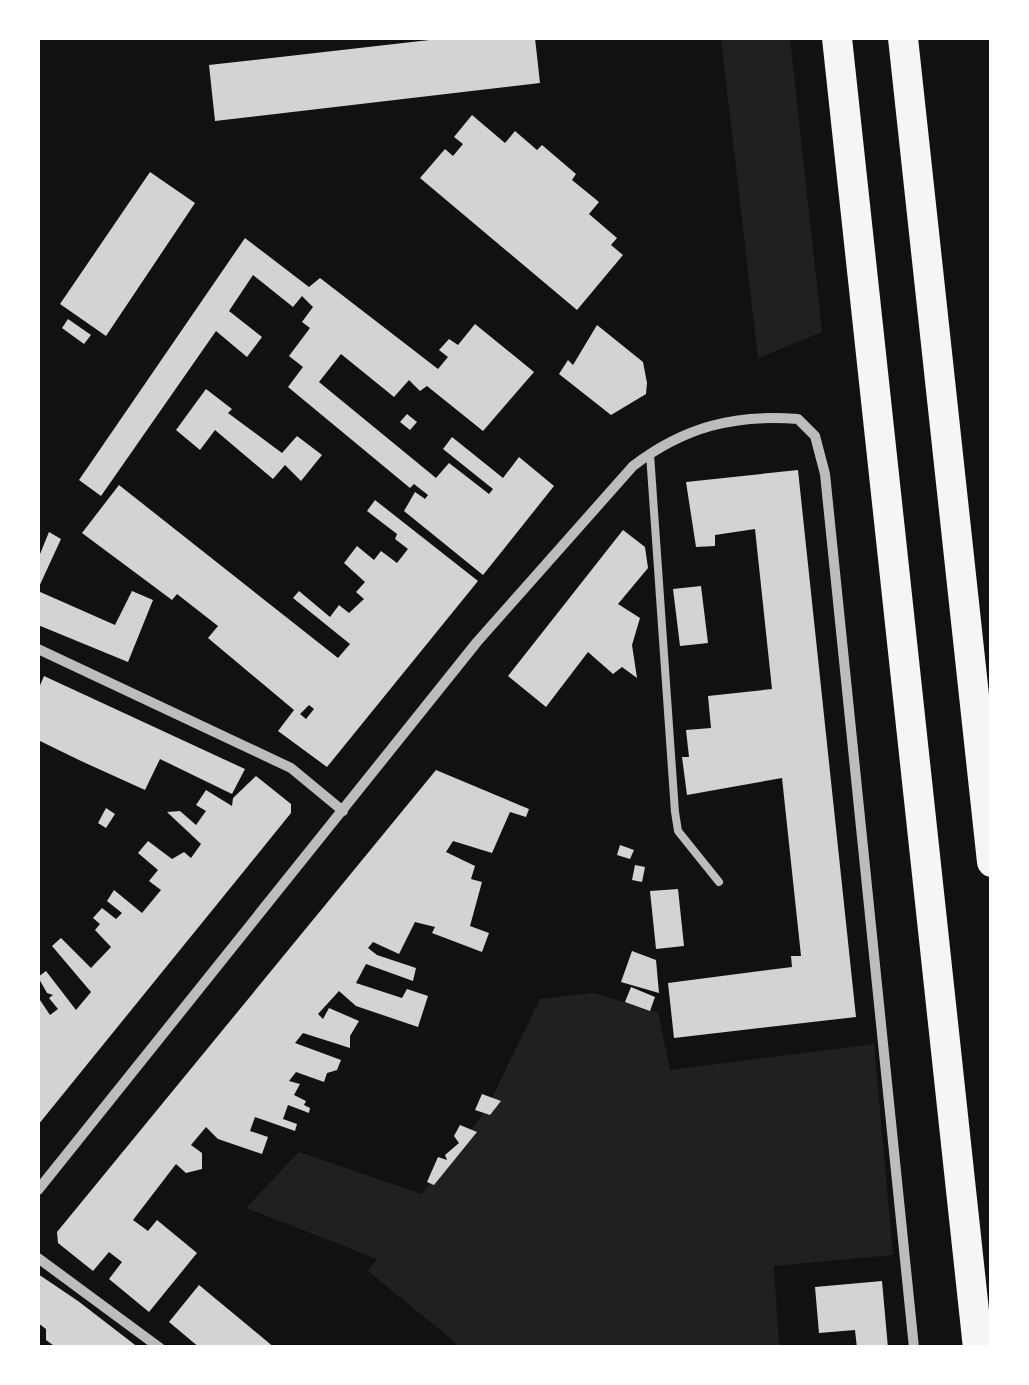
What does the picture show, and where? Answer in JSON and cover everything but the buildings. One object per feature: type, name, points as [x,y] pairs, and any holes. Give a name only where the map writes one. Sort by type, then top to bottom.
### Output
[{"type":"highway","points":[[836,38],[978,1348]]},
{"type":"highway","points":[[903,38],[992,862]]},
{"type":"street","points":[[38,1190],[477,642],[650,454],[688,433],[741,417],[798,420],[815,436],[832,532],[914,1348]]},
{"type":"street","points":[[38,649],[291,768],[343,812]]},
{"type":"street","points":[[38,1258],[160,1348]]},
{"type":"lane","points":[[650,454],[674,812],[678,831],[719,882]]},
{"type":"shaded area","points":[[721,38],[790,38],[822,332],[758,358]]},
{"type":"shaded area","points":[[593,993],[658,1012],[670,1070],[874,1044],[893,1255],[774,1266],[779,1347],[461,1347],[368,1271],[377,1259],[246,1208],[299,1152],[422,1194],[486,1110],[540,999]]}]
